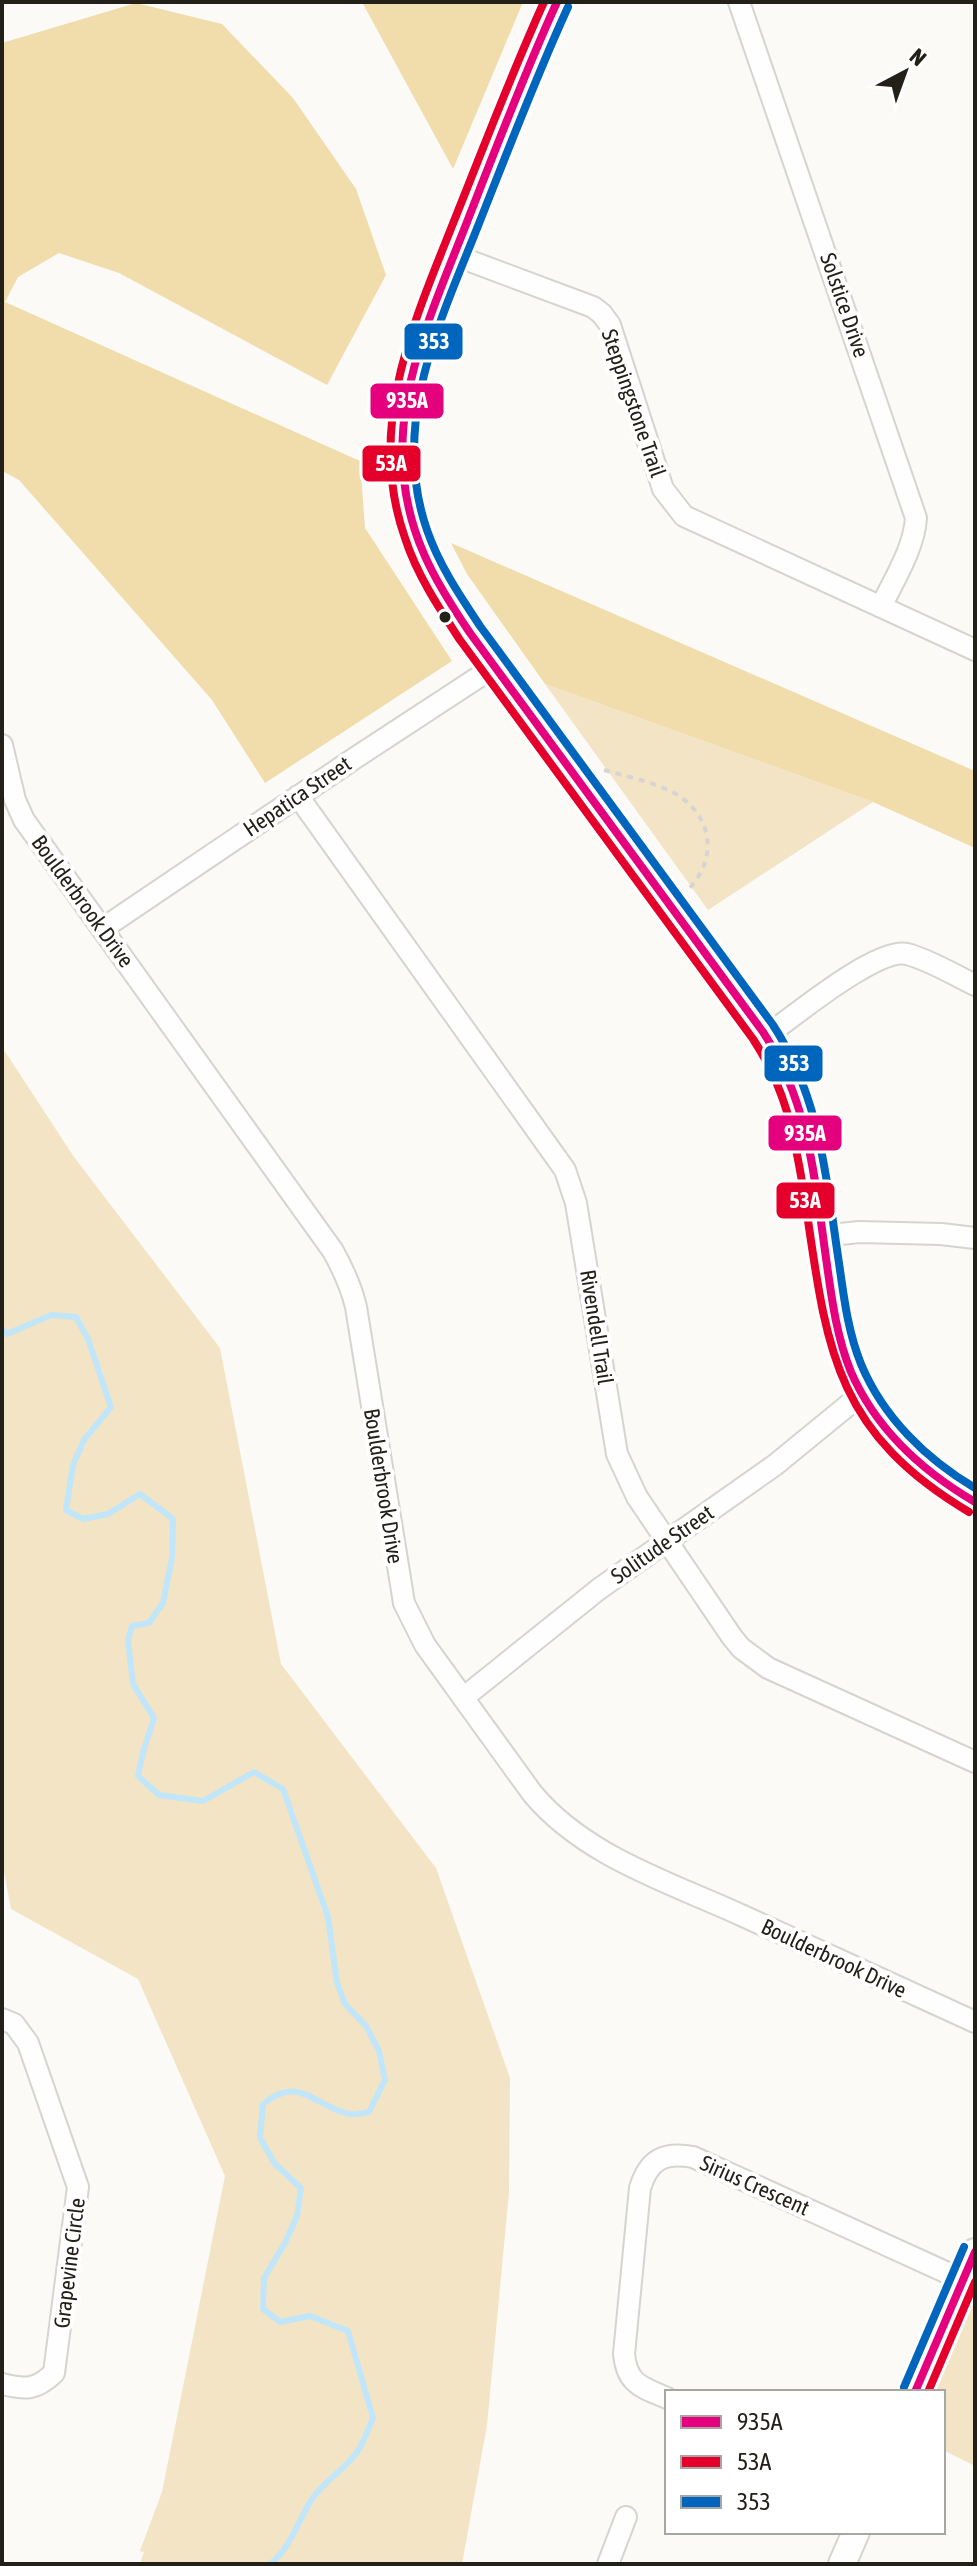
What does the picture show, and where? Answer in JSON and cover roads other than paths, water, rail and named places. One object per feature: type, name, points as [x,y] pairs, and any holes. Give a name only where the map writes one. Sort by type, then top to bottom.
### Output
[{"type":"street","points":[[557,2],[454,255],[408,385],[401,432],[402,467],[410,517],[424,557],[444,594],[494,667],[766,1036],[799,1103],[805,1125],[833,1310],[844,1351],[875,1414],[919,1462],[975,1502]]},
{"type":"street","name":"Solstice Drive","points":[[739,2],[916,518],[912,541],[881,607]]},
{"type":"street","name":"Steppingstone Trail","points":[[454,255],[581,302],[602,314],[610,325],[663,489],[684,516],[975,650]]},
{"type":"street","name":"Hepatica Street","points":[[102,929],[494,667]]},
{"type":"street","name":"Boulderbrook Drive","points":[[2,745],[15,800],[24,820],[333,1251],[344,1271],[356,1307],[404,1603],[425,1645],[532,1793],[550,1815],[567,1829],[628,1864],[975,2022]]},
{"type":"street","name":"Rivendell Trail","points":[[298,796],[565,1170],[576,1203],[617,1454],[637,1497],[732,1637],[754,1658],[788,1678],[975,1762]]},
{"type":"street","points":[[766,1036],[859,970],[894,953],[907,954],[975,985]]},
{"type":"street","points":[[822,1236],[859,1232],[975,1238]]},
{"type":"street","name":"Solitude Street","points":[[463,1698],[599,1589],[775,1465],[863,1393]]},
{"type":"street","name":"Grapevine Circle","points":[[2,2019],[14,2024],[28,2043],[78,2187],[54,2373],[44,2383],[31,2388],[2,2384]]},
{"type":"street","name":"Sirius Crescent","points":[[665,2397],[631,2380],[624,2354],[640,2188],[649,2168],[663,2156],[676,2154],[693,2157],[963,2280]]},
{"type":"street","points":[[916,2390],[975,2252]]},
{"type":"street","points":[[608,2564],[626,2517]]},
{"type":"street","points":[[842,2564],[855,2534]]},
{"type":"waterway","points":[[2,1329],[7,1334],[51,1315],[76,1317],[88,1339],[111,1407],[84,1440],[73,1465],[66,1510],[83,1519],[108,1514],[140,1494],[173,1519],[172,1558],[163,1603],[149,1623],[132,1626],[128,1640],[133,1684],[154,1718],[138,1776],[159,1795],[203,1801],[254,1772],[283,1789],[328,1917],[337,1983],[345,2004],[366,2026],[379,2051],[385,2080],[369,2112],[350,2114],[298,2092],[276,2096],[263,2104],[260,2138],[275,2164],[301,2188],[297,2216],[264,2278],[263,2309],[280,2322],[310,2316],[348,2331],[373,2418],[357,2452],[315,2495],[288,2544],[270,2564]]}]
